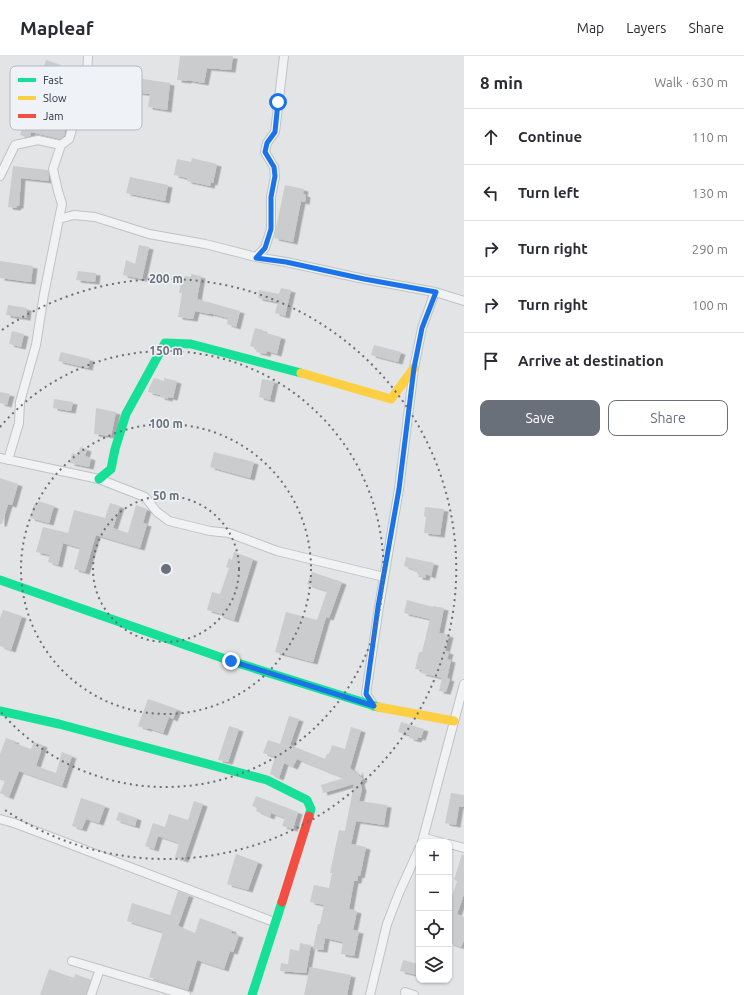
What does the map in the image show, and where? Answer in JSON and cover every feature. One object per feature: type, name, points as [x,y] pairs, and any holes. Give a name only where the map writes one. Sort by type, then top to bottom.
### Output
[{"type":"street","points":[[88,56],[88,66]]},
{"type":"street","points":[[256,258],[265,248],[271,229],[271,197],[275,176],[274,167],[265,152],[267,143],[275,132],[284,56]]},
{"type":"street","points":[[72,130],[69,139],[60,145],[53,169],[62,204],[44,294],[36,345],[20,402],[19,423],[4,459],[100,479],[145,498],[157,512],[169,521],[210,531],[229,532],[277,551],[384,577]]},
{"type":"street","points":[[0,176],[15,145],[38,140],[60,145]]},
{"type":"street","points":[[59,219],[74,215],[95,217],[149,234],[205,244],[256,258],[286,262],[364,279],[436,292],[464,301]]},
{"type":"street","points":[[374,706],[366,694],[399,489],[414,368],[422,328],[436,292]]},
{"type":"street","points":[[100,479],[111,469],[115,449],[126,414],[165,343],[191,344],[278,367],[391,400],[414,368]]},
{"type":"street","points":[[0,580],[231,661],[374,706],[454,721]]},
{"type":"street","points":[[423,839],[464,684]]},
{"type":"street","points":[[0,711],[59,724],[266,780],[307,800],[311,810],[308,822],[274,922],[252,995]]},
{"type":"street","points":[[0,819],[274,922]]},
{"type":"street","points":[[452,845],[464,848]]},
{"type":"street","points":[[370,995],[387,924],[416,856]]},
{"type":"street","points":[[72,961],[186,995]]},
{"type":"street","points":[[91,995],[100,970]]},
{"type":"street","points":[[406,992],[414,995]]},
{"type":"building","points":[[180,56],[233,56],[231,70],[207,68],[204,83],[177,80]]},
{"type":"building","points":[[46,60],[61,65],[61,66],[44,66]]},
{"type":"building","points":[[142,79],[170,83],[167,110],[148,107],[150,94],[142,93]]},
{"type":"building","points":[[21,130],[65,130],[64,136],[60,139],[31,132],[30,136],[27,137],[20,135]]},
{"type":"building","points":[[192,158],[217,164],[213,183],[211,182],[210,186],[187,181],[187,178],[174,175],[177,159],[191,162]]},
{"type":"building","points":[[13,166],[48,170],[49,177],[49,181],[21,178],[19,206],[16,208],[8,207]]},
{"type":"building","points":[[130,177],[168,185],[165,201],[126,193]]},
{"type":"building","points":[[285,185],[304,189],[303,194],[306,195],[305,202],[301,201],[293,242],[274,238]]},
{"type":"building","points":[[139,245],[149,247],[142,279],[123,275],[126,260],[135,264]]},
{"type":"building","points":[[0,261],[33,266],[31,282],[0,278]]},
{"type":"building","points":[[78,271],[96,273],[95,282],[76,280]]},
{"type":"building","points":[[191,274],[201,276],[197,299],[240,311],[236,327],[227,324],[228,318],[209,313],[195,311],[193,319],[178,317],[182,293],[179,293],[182,279],[184,279],[185,276],[191,277]]},
{"type":"building","points":[[281,288],[291,290],[285,316],[275,313],[278,302],[258,298],[259,290],[279,294]]},
{"type":"building","points":[[8,305],[27,308],[26,318],[6,315]]},
{"type":"building","points":[[255,328],[263,330],[262,332],[281,337],[277,354],[267,351],[266,354],[256,352],[257,348],[250,346]]},
{"type":"building","points":[[12,331],[24,334],[21,347],[9,344]]},
{"type":"building","points":[[374,345],[401,352],[398,362],[371,355]]},
{"type":"building","points":[[61,352],[90,359],[88,368],[58,361]]},
{"type":"building","points":[[154,378],[164,381],[164,378],[177,381],[173,398],[168,397],[168,399],[148,392]]},
{"type":"building","points":[[262,379],[274,381],[270,400],[259,397]]},
{"type":"building","points":[[0,392],[10,394],[7,405],[0,403]]},
{"type":"building","points":[[54,399],[73,402],[71,411],[53,408]]},
{"type":"building","points":[[96,408],[116,412],[111,436],[94,434]]},
{"type":"building","points":[[80,447],[87,449],[85,456],[91,458],[89,467],[70,463],[72,453],[78,455]]},
{"type":"building","points":[[214,452],[254,462],[250,478],[210,467]]},
{"type":"building","points":[[0,478],[18,484],[12,505],[8,504],[2,524],[0,524]]},
{"type":"building","points":[[38,501],[54,506],[49,523],[30,518],[34,504],[37,505]]},
{"type":"building","points":[[110,503],[120,506],[113,528],[128,533],[136,505],[147,509],[143,523],[147,524],[140,548],[96,535],[85,572],[74,569],[80,548],[63,543],[58,565],[48,562],[50,555],[36,552],[43,527],[68,533],[74,510],[105,518]]},
{"type":"building","points":[[425,507],[444,509],[440,535],[424,533],[426,517],[424,516]]},
{"type":"building","points":[[234,552],[253,559],[234,620],[219,615],[219,613],[207,610],[212,592],[220,594],[229,568],[226,567],[229,558],[232,560]]},
{"type":"building","points":[[406,557],[434,563],[431,576],[426,574],[425,578],[418,577],[419,573],[404,566]]},
{"type":"building","points":[[312,572],[342,582],[329,618],[326,617],[313,662],[275,652],[286,612],[317,620],[327,591],[307,584]]},
{"type":"building","points":[[407,600],[433,607],[444,608],[439,633],[449,635],[445,651],[449,652],[447,659],[451,660],[447,678],[450,679],[446,692],[439,691],[442,678],[421,673],[422,670],[415,669],[419,652],[422,652],[430,619],[404,613]]},
{"type":"building","points":[[3,610],[22,616],[11,650],[0,646],[0,618]]},
{"type":"building","points":[[148,699],[177,709],[173,719],[169,717],[163,733],[138,726]]},
{"type":"building","points":[[289,716],[299,719],[290,745],[325,759],[327,754],[329,754],[332,745],[345,749],[351,727],[361,730],[350,768],[357,774],[358,769],[359,776],[363,779],[360,782],[362,789],[359,801],[387,805],[384,825],[356,821],[351,844],[366,847],[360,876],[358,875],[357,881],[354,881],[349,909],[357,911],[353,930],[359,931],[354,956],[341,954],[343,942],[325,938],[323,950],[313,949],[318,924],[320,924],[324,905],[310,902],[314,885],[329,888],[332,873],[330,873],[339,830],[345,831],[354,784],[323,793],[321,785],[344,778],[297,759],[293,767],[284,763],[279,778],[270,774],[275,757],[263,753],[268,740],[280,744]]},
{"type":"building","points":[[401,722],[424,729],[421,738],[418,737],[417,740],[409,738],[410,735],[398,732]]},
{"type":"building","points":[[229,726],[239,729],[228,762],[218,760]]},
{"type":"building","points":[[6,738],[15,741],[14,743],[31,749],[34,742],[43,745],[36,766],[56,773],[62,752],[72,756],[62,786],[19,771],[9,797],[0,793],[5,781],[0,780],[0,754]]},
{"type":"building","points":[[451,793],[464,795],[464,807],[459,806],[456,825],[445,823]]},
{"type":"building","points":[[256,796],[298,812],[293,829],[282,826],[285,818],[271,813],[270,817],[256,811],[257,808],[252,806]]},
{"type":"building","points":[[81,798],[105,806],[99,823],[86,819],[82,829],[72,826]]},
{"type":"building","points":[[194,801],[203,804],[184,860],[175,857],[179,843],[158,836],[154,849],[145,846],[153,823],[165,827],[169,814],[188,820]]},
{"type":"building","points":[[119,812],[137,818],[135,826],[116,820]]},
{"type":"building","points":[[236,854],[258,862],[248,890],[227,884]]},
{"type":"building","points":[[462,854],[464,855],[464,894],[457,914],[464,917],[464,940],[461,947],[452,944],[452,896],[457,881],[454,880]]},
{"type":"building","points":[[178,891],[189,895],[178,926],[195,933],[200,918],[232,930],[231,933],[239,935],[233,952],[230,951],[224,969],[197,960],[188,990],[149,977],[163,932],[127,921],[132,903],[170,915]]},
{"type":"building","points":[[300,943],[311,945],[306,973],[280,971],[281,963],[288,964],[290,949],[299,951]]},
{"type":"building","points":[[403,960],[416,963],[416,975],[400,971]]},
{"type":"building","points":[[310,967],[351,975],[347,995],[304,995]]},
{"type":"building","points":[[49,969],[74,978],[75,974],[91,980],[86,995],[40,995]]},
{"type":"traffic: fast","points":[[99,479],[111,469],[115,449],[126,414],[165,343],[191,344],[301,373]]},
{"type":"traffic: fast","points":[[0,580],[231,661],[378,707]]},
{"type":"traffic: fast","points":[[0,711],[59,724],[267,780],[307,800],[311,809],[309,816]]},
{"type":"traffic: fast","points":[[252,995],[282,902]]},
{"type":"traffic: slow","points":[[301,373],[391,399],[414,368]]},
{"type":"traffic: slow","points":[[378,707],[454,721]]},
{"type":"traffic: jam","points":[[282,902],[309,816]]},
{"type":"route","points":[[231,661],[374,706],[366,694],[378,607],[399,489],[414,368],[422,328],[436,292],[364,279],[286,262],[256,258],[265,248],[271,229],[271,197],[275,176],[274,167],[265,152],[267,143],[275,132],[278,102]]}]
